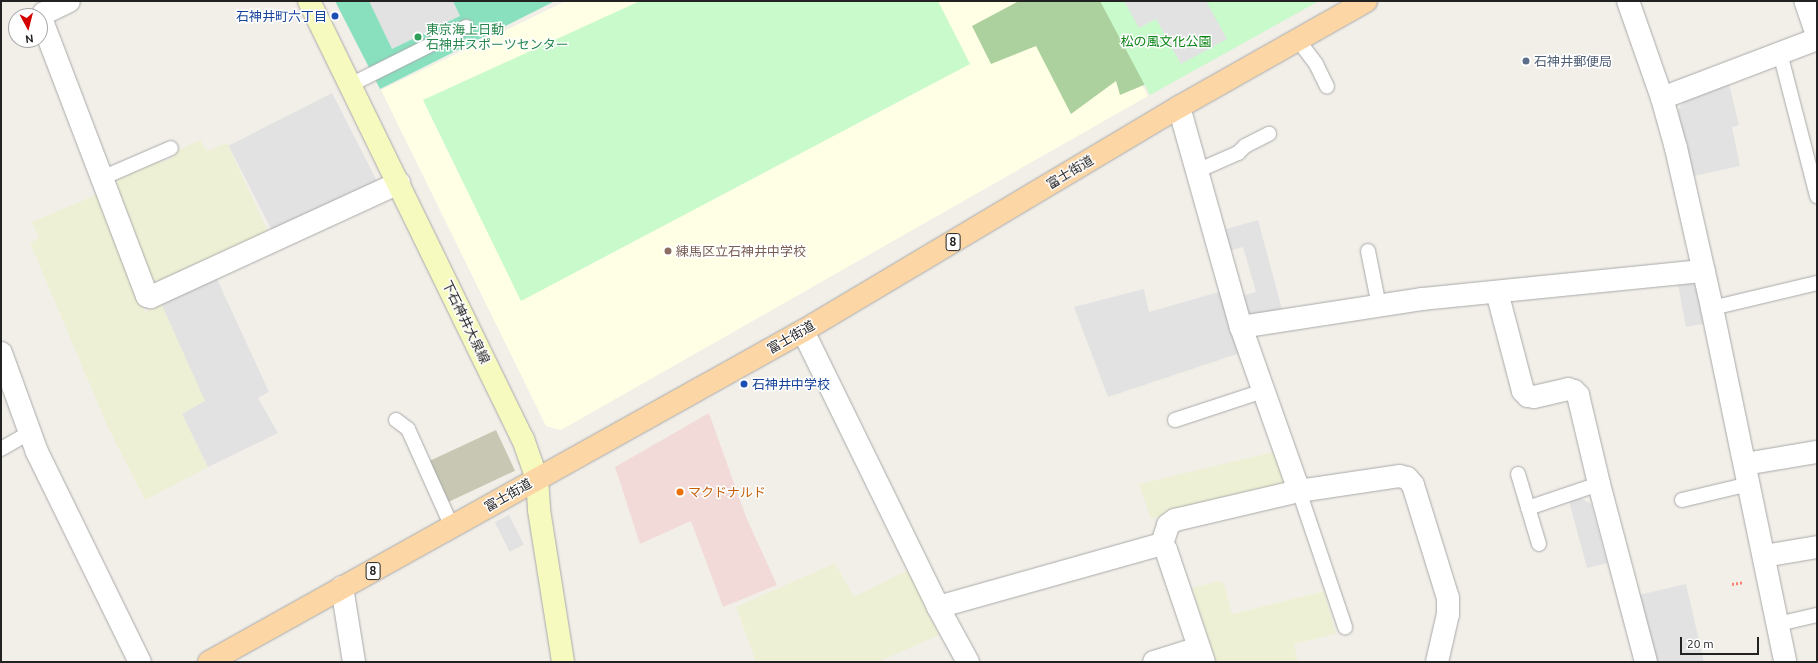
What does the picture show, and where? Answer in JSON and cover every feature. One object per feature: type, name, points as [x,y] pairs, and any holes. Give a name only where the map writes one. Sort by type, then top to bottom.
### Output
[{"type":"main road","name":"下石神井大泉線","points":[[309,1],[523,439],[537,479],[540,510],[563,662]]},
{"type":"main road","name":"富士街道","points":[[209,662],[803,331],[1179,106],[1366,1]]},
{"type":"street","points":[[70,1],[44,13],[42,21],[148,296],[151,297],[399,183]]},
{"type":"street","points":[[1628,1],[1662,98],[1676,148],[1712,308],[1785,662]]},
{"type":"street","points":[[1662,98],[1815,40],[1817,35],[1805,1]]},
{"type":"street","points":[[1179,106],[1241,327],[1299,491]]},
{"type":"street","points":[[1241,327],[1422,299],[1704,271]]},
{"type":"street","points":[[1497,292],[1523,391],[1528,396],[1534,397],[1568,389],[1574,390],[1578,395],[1599,484],[1646,662]]},
{"type":"street","points":[[803,331],[938,607],[968,662]]},
{"type":"street","points":[[1,353],[37,452],[140,662]]},
{"type":"street","points":[[1747,474],[1817,452]]},
{"type":"street","points":[[1162,544],[1168,525],[1175,520],[1299,491],[1399,476],[1408,478],[1413,485],[1449,606],[1437,662]]},
{"type":"street","points":[[938,607],[1162,544]]},
{"type":"street","points":[[1154,662],[1202,655],[1166,550],[1162,544]]},
{"type":"street","points":[[1764,556],[1817,547]]},
{"type":"street","points":[[342,587],[354,662]]},
{"type":"lane","points":[[350,85],[466,27]]},
{"type":"lane","points":[[1298,40],[1316,64],[1327,87]]},
{"type":"lane","points":[[1780,53],[1817,196]]},
{"type":"lane","points":[[1197,171],[1238,153],[1245,146],[1269,134]]},
{"type":"lane","points":[[102,178],[171,148]]},
{"type":"lane","points":[[1368,251],[1379,306]]},
{"type":"lane","points":[[1712,308],[1817,283]]},
{"type":"lane","points":[[1175,420],[1263,391]]},
{"type":"lane","points":[[396,420],[408,429],[452,527]]},
{"type":"lane","points":[[1,449],[30,432]]},
{"type":"lane","points":[[1518,474],[1539,544]]},
{"type":"lane","points":[[1682,500],[1747,474]]},
{"type":"lane","points":[[1528,508],[1599,484]]},
{"type":"lane","points":[[1299,491],[1344,627]]},
{"type":"lane","points":[[1778,624],[1817,615]]},
{"type":"shaded area","points":[[369,1],[453,1],[460,16],[392,49]]},
{"type":"shaded area","name":"練馬区立石神井中学校","points":[[566,1],[1098,1],[1148,96],[561,430],[546,426],[381,90]]},
{"type":"shaded area","points":[[1124,1],[1206,1],[1227,39],[1181,64],[1156,19],[1139,28]]},
{"type":"shaded area","points":[[1729,84],[1739,125],[1732,127],[1740,166],[1689,177],[1677,113],[1683,101]]},
{"type":"shaded area","points":[[332,93],[379,185],[275,237],[229,146]]},
{"type":"shaded area","points":[[200,140],[207,151],[227,143],[269,234],[162,283],[151,278],[115,190],[118,179],[159,160],[161,163],[173,157],[174,152]]},
{"type":"shaded area","points":[[98,194],[145,312],[161,303],[206,401],[182,414],[208,467],[145,500],[107,425],[30,243],[39,238],[32,222]]},
{"type":"shaded area","points":[[1258,220],[1283,313],[1247,318],[1241,296],[1256,292],[1243,247],[1228,251],[1223,230]]},
{"type":"shaded area","points":[[216,277],[269,392],[258,398],[278,433],[208,467],[182,414],[205,401],[161,303]]},
{"type":"shaded area","points":[[1690,282],[1698,289],[1703,324],[1686,327],[1678,285]]},
{"type":"shaded area","points":[[1144,289],[1149,312],[1222,291],[1243,352],[1108,397],[1074,307]]},
{"type":"shaded area","name":"マクドナルド","points":[[709,413],[746,517],[777,585],[723,607],[691,521],[640,544],[615,467]]},
{"type":"shaded area","points":[[496,430],[515,471],[449,502],[430,461]]},
{"type":"shaded area","points":[[1277,451],[1285,483],[1283,486],[1151,519],[1139,484]]},
{"type":"shaded area","points":[[1581,498],[1591,504],[1607,563],[1587,568],[1569,501]]},
{"type":"shaded area","points":[[509,515],[524,544],[510,552],[495,522]]},
{"type":"shaded area","points":[[835,563],[854,597],[908,570],[939,635],[878,662],[756,662],[736,607]]},
{"type":"shaded area","points":[[1219,581],[1224,584],[1232,614],[1324,591],[1336,634],[1294,644],[1298,662],[1216,662],[1192,588]]},
{"type":"shaded area","points":[[1686,584],[1704,662],[1655,662],[1639,595]]},
{"type":"green space","name":"東京海上日動 石神井スポーツセンター","points":[[335,1],[555,1],[380,89]]},
{"type":"green space","points":[[640,1],[938,1],[970,64],[521,301],[423,100]]},
{"type":"green space","points":[[1019,1],[1131,1],[1170,74],[1120,95],[1116,81],[1071,114],[1036,46],[991,64],[972,26]]},
{"type":"green space","name":"松の風文化公園","points":[[1100,1],[1319,1],[1150,95]]},
{"type":"place","name":"石神井町六丁目","points":[[335,16]]},
{"type":"place","name":"東京海上日動 石神井スポーツセンター","points":[[418,37]]},
{"type":"place","name":"石神井郵便局","points":[[1526,61]]},
{"type":"place","name":"練馬区立石神井中学校","points":[[668,251]]},
{"type":"place","name":"石神井中学校","points":[[744,384]]},
{"type":"place","name":"マクドナルド","points":[[680,492]]}]
